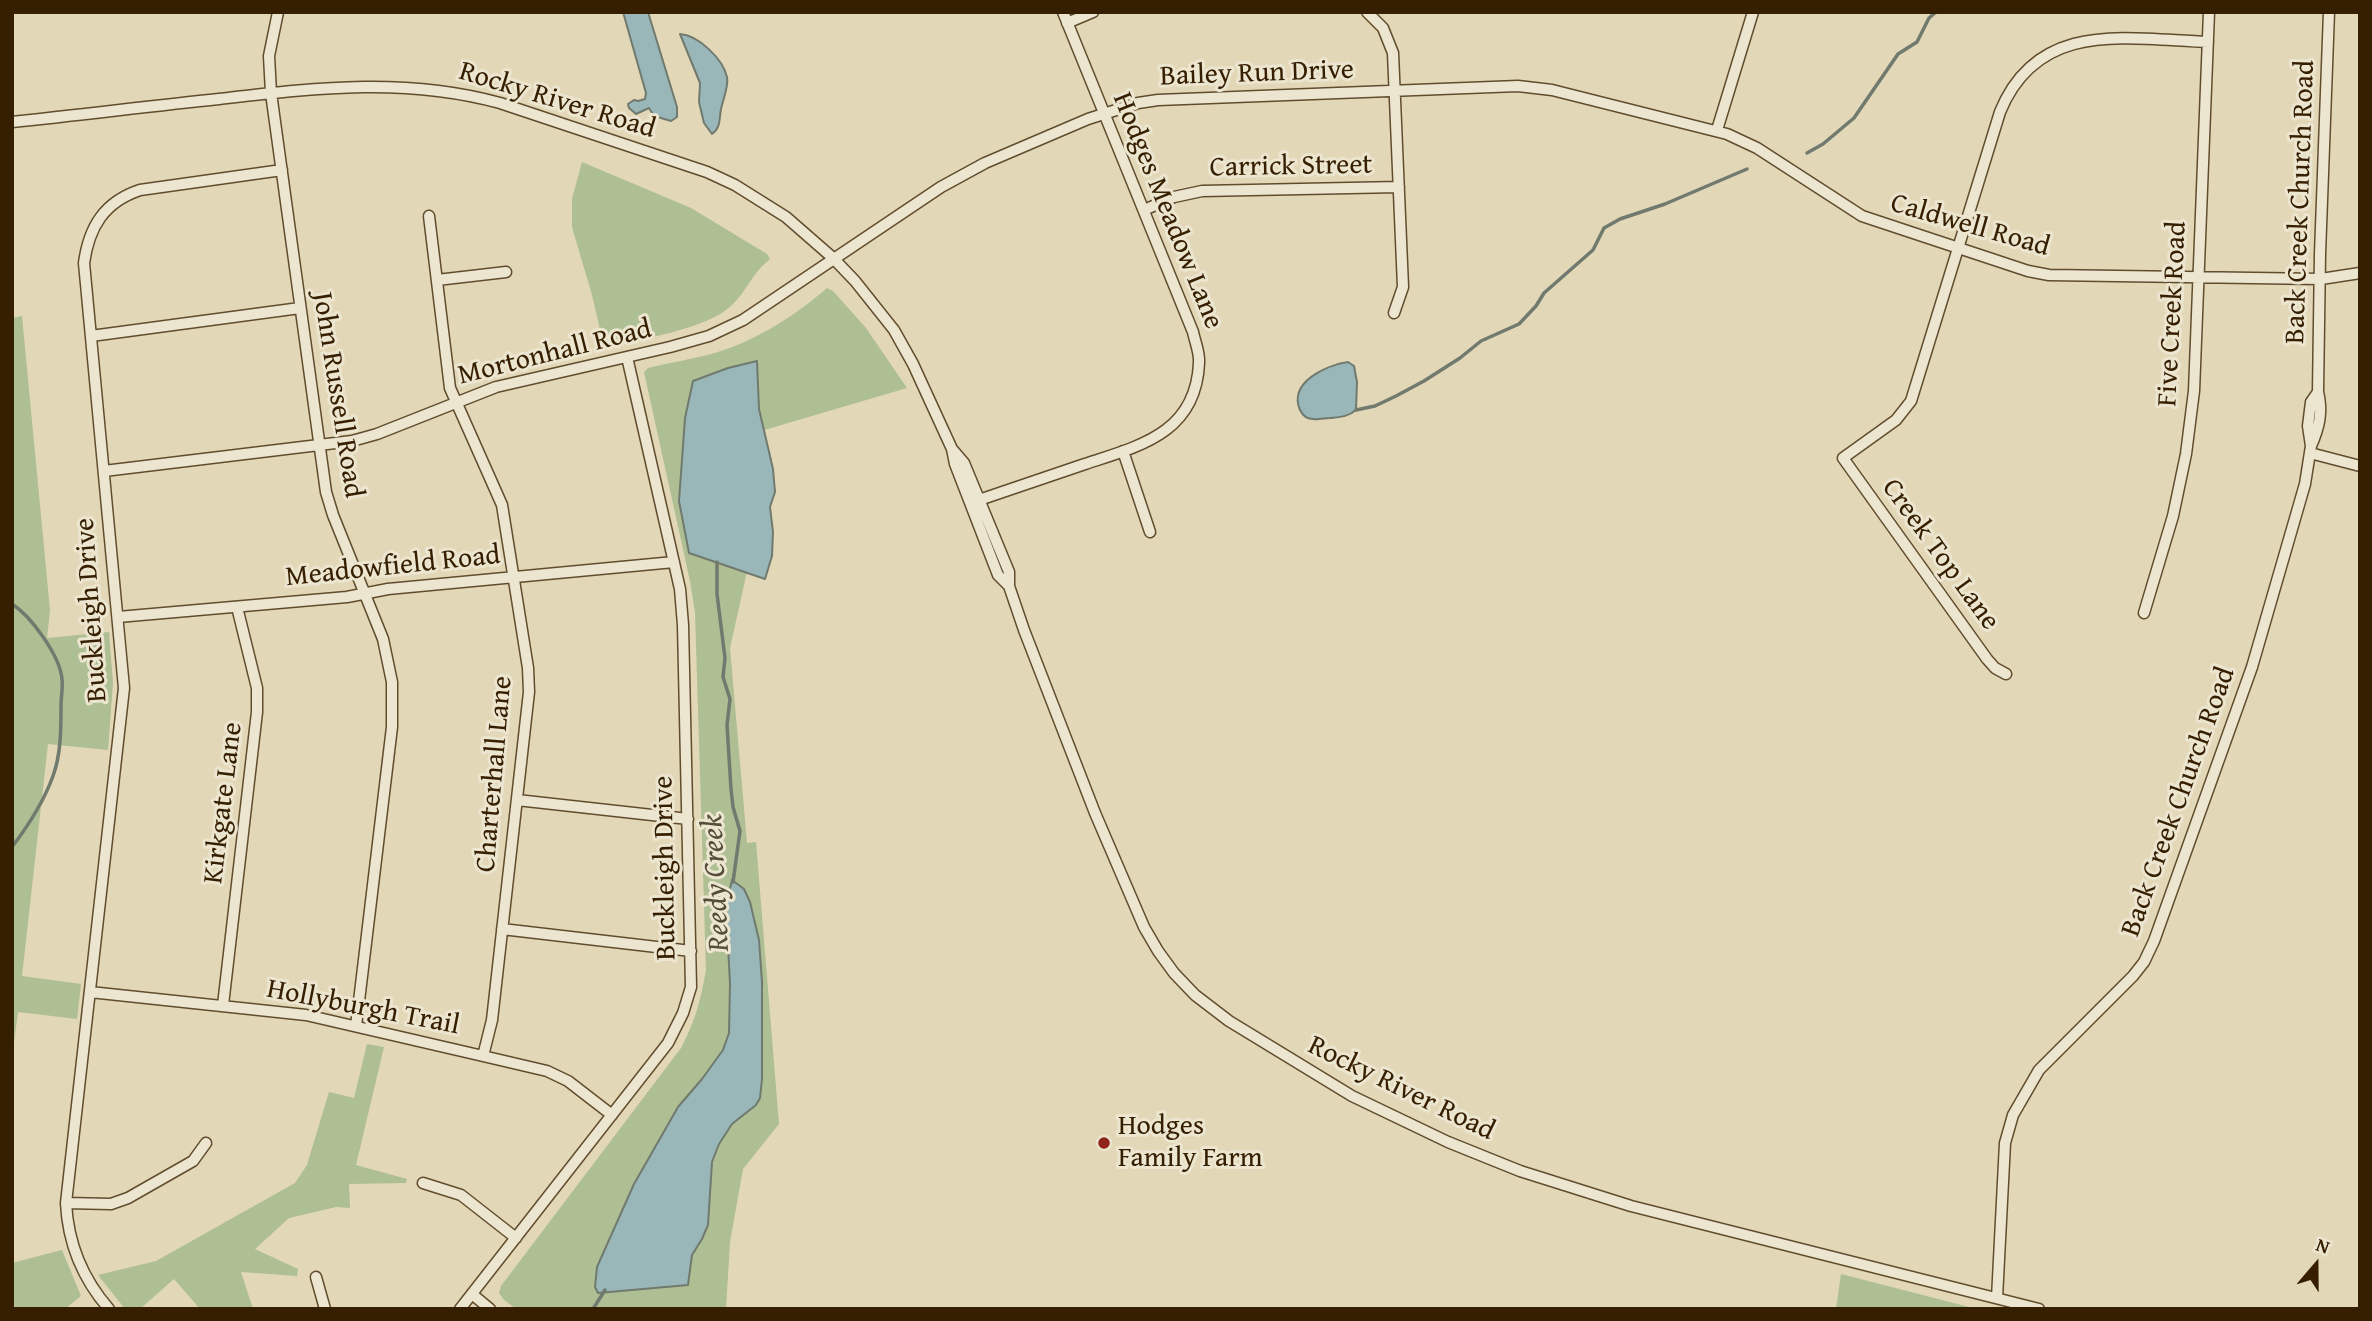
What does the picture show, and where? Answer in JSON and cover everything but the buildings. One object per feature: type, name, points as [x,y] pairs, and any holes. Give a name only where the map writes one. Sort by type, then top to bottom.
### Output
[{"type":"street","name":"John Russell Road","points":[[278,12],[269,56],[271,93],[326,492],[383,639],[391,682],[392,727],[355,1026]]},
{"type":"street","points":[[1065,17],[1093,12]]},
{"type":"street","points":[[1367,12],[1383,28],[1393,53],[1403,287],[1394,313]]},
{"type":"street","points":[[1717,130],[1753,12]]},
{"type":"street","name":"Five Creek Road","points":[[2144,613],[2171,526],[2186,454],[2197,359],[2209,12]]},
{"type":"street","name":"Back Creek Church Road","points":[[1997,1298],[2005,1143],[2013,1115],[2039,1070],[2144,962],[2252,667],[2305,484],[2310,449],[2308,426],[2311,402],[2318,392],[2329,12]]},
{"type":"street","name":"Hodges Meadow Lane","points":[[979,500],[1142,445],[1168,431],[1187,408],[1196,390],[1200,361],[1193,332],[1065,17]]},
{"type":"street","points":[[1958,249],[2000,112],[2009,91],[2031,65],[2060,47],[2093,39],[2208,42]]},
{"type":"street","name":"Rocky River Road","points":[[12,122],[340,86],[414,87],[471,95],[500,103],[707,172],[771,206],[833,258],[855,281],[894,330],[913,364],[952,449],[999,575],[1009,586],[1095,813],[1144,927],[1158,951],[1184,984],[1229,1021],[1352,1096],[1438,1138],[1520,1171],[1631,1206],[2039,1309]]},
{"type":"street","name":"Bailey Run Drive","points":[[833,258],[941,187],[974,169],[1088,119],[1138,103],[1158,100],[1518,86],[1552,90],[1717,130]]},
{"type":"street","name":"Caldwell Road","points":[[1717,130],[1757,148],[1862,216],[2038,273],[2321,279],[2360,273]]},
{"type":"street","name":"Buckleigh Drive","points":[[109,1309],[86,1278],[76,1255],[67,1228],[66,1203],[124,688],[84,263],[92,232],[106,209],[128,194],[140,190],[282,170]]},
{"type":"street","name":"Carrick Street","points":[[1144,210],[1174,197],[1202,191],[1399,187]]},
{"type":"street","name":"Charterhall Lane","points":[[429,216],[450,388],[502,505],[525,642],[528,680],[492,1020],[483,1056]]},
{"type":"street","name":"Creek Top Lane","points":[[1958,249],[1911,401],[1896,420],[1843,458],[1987,659],[1995,668],[2006,674]]},
{"type":"street","name":"Mortonhall Road","points":[[104,471],[352,441],[377,434],[496,387],[709,336],[743,320],[833,258]]},
{"type":"street","points":[[436,280],[506,272]]},
{"type":"street","points":[[91,336],[300,308]]},
{"type":"street","name":"Buckleigh Drive","points":[[460,1309],[668,1043],[691,987],[680,589],[627,357]]},
{"type":"street","name":"Rocky River Road","points":[[952,449],[964,463],[1010,572],[1009,586]]},
{"type":"street","points":[[2310,449],[2360,466]]},
{"type":"street","points":[[1123,451],[1150,532]]},
{"type":"street","name":"Meadowfield Road","points":[[118,618],[674,562]]},
{"type":"street","name":"Kirkgate Lane","points":[[223,1005],[257,712],[257,688],[237,607]]},
{"type":"street","points":[[517,800],[688,819]]},
{"type":"street","points":[[502,929],[691,951]]},
{"type":"street","name":"Hollyburgh Trail","points":[[90,992],[306,1015],[547,1071],[568,1081],[612,1115]]},
{"type":"street","points":[[66,1203],[111,1204],[128,1198],[193,1161],[206,1143]]},
{"type":"street","points":[[423,1183],[461,1195],[516,1238]]},
{"type":"street","points":[[316,1277],[325,1309]]},
{"type":"street","points":[[472,1294],[490,1309]]},
{"type":"green space","points":[[582,162],[691,208],[767,254],[770,259],[732,305],[707,321],[604,347],[572,227],[572,199]]},
{"type":"green space","points":[[827,288],[833,291],[866,328],[907,388],[761,431],[772,459],[730,648],[747,843],[756,842],[779,1124],[743,1169],[730,1242],[726,1309],[516,1309],[499,1293],[501,1286],[681,1048],[697,1010],[706,970],[695,612],[644,372],[648,368],[709,354],[747,341],[789,317]]},
{"type":"green space","points":[[22,316],[50,610],[47,638],[109,632],[113,683],[108,750],[48,744],[22,976],[81,984],[77,1019],[18,1012],[12,1057],[12,318]]},
{"type":"green space","points":[[367,1044],[384,1047],[356,1165],[407,1179],[406,1183],[349,1184],[350,1208],[336,1207],[289,1218],[255,1249],[298,1269],[297,1276],[241,1272],[253,1309],[200,1309],[174,1279],[140,1309],[125,1309],[98,1275],[156,1261],[295,1183],[307,1165],[329,1092],[354,1098]]},
{"type":"green space","points":[[62,1250],[81,1296],[65,1309],[12,1309],[12,1263]]},
{"type":"green space","points":[[1841,1274],[1977,1309],[1836,1309]]},
{"type":"water","points":[[623,12],[648,12],[677,107],[677,117],[671,121],[654,116],[649,108],[636,114],[629,108],[628,104],[634,100],[645,99],[646,93]]},
{"type":"water","points":[[680,34],[702,43],[725,70],[727,88],[719,123],[712,134],[704,123],[699,102],[700,83]]},
{"type":"water","points":[[757,361],[759,409],[773,469],[775,492],[770,507],[772,556],[765,579],[689,553],[679,501],[685,418],[693,381]]},
{"type":"water","points":[[1348,362],[1354,366],[1357,382],[1356,410],[1341,417],[1305,417],[1298,400],[1304,383],[1320,371]]},
{"type":"water","points":[[732,880],[744,889],[750,902],[759,940],[762,982],[760,1098],[756,1105],[732,1124],[719,1144],[712,1162],[708,1225],[692,1255],[688,1285],[598,1293],[595,1287],[597,1267],[634,1184],[678,1107],[723,1050],[729,1033],[730,984],[726,907]]},
{"type":"waterway","points":[[1807,153],[1823,144],[1854,118],[1898,54],[1917,42],[1929,18],[1936,12]]},
{"type":"waterway","points":[[1356,410],[1375,406],[1396,396],[1460,358],[1481,341],[1519,324],[1544,293],[1593,250],[1604,228],[1620,219],[1665,204],[1747,169]]},
{"type":"waterway","name":"Reedy Creek","points":[[717,562],[717,594],[725,658],[723,677],[730,699],[727,725],[731,789],[740,831],[733,882]]},
{"type":"waterway","points":[[12,604],[43,637],[56,659],[62,679],[60,742],[56,768],[30,822],[12,847]]},
{"type":"waterway","name":"Reedy Creek","points":[[593,1309],[605,1290]]},
{"type":"place","name":"Hodges Family Farm","points":[[1104,1143]]}]
